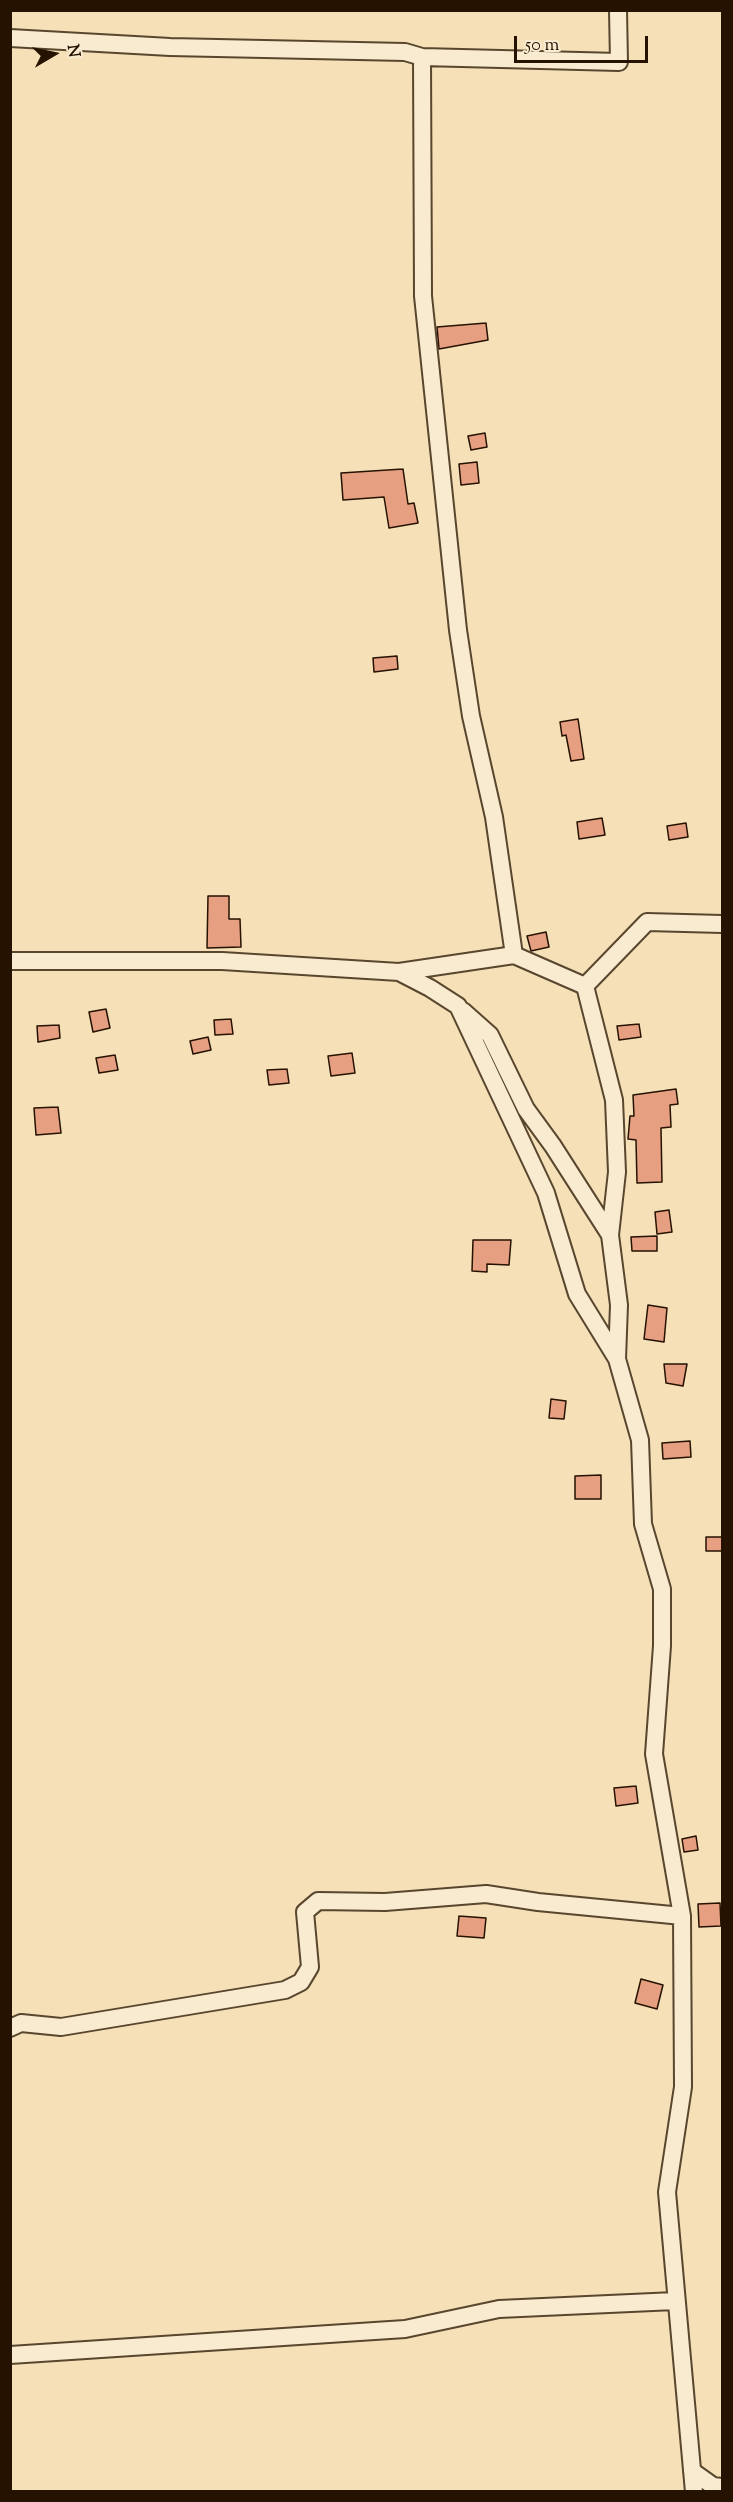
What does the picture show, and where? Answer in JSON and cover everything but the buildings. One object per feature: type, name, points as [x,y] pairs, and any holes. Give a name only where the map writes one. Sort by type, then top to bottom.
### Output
[{"type":"street","points":[[10,38],[170,47],[405,52],[422,57],[619,62],[618,10]]},
{"type":"street","points":[[422,57],[423,296],[458,630],[471,716],[494,817],[514,955]]},
{"type":"street","points":[[585,986],[647,922],[723,924]]},
{"type":"street","points":[[10,961],[222,961],[399,972],[514,955],[585,986]]},
{"type":"street","points":[[399,972],[458,1006],[490,1035],[526,1109],[553,1146],[610,1235]]},
{"type":"street","points":[[585,986],[614,1100],[617,1172],[610,1235],[618,1305],[618,1359],[640,1440],[643,1524],[662,1589],[662,1646],[654,1754],[682,1916],[683,2087],[667,2192],[675,2301],[694,2492]]},
{"type":"street","points":[[458,1006],[546,1193],[578,1294],[618,1359]]},
{"type":"street","points":[[10,2028],[21,2023],[61,2027],[173,2006],[285,1990],[301,1982],[310,1967],[305,1912],[318,1901],[385,1902],[486,1894],[682,1916]]},
{"type":"street","points":[[10,2355],[405,2330],[499,2309],[675,2301]]},
{"type":"street","points":[[692,2471],[713,2486],[723,2487]]}]
